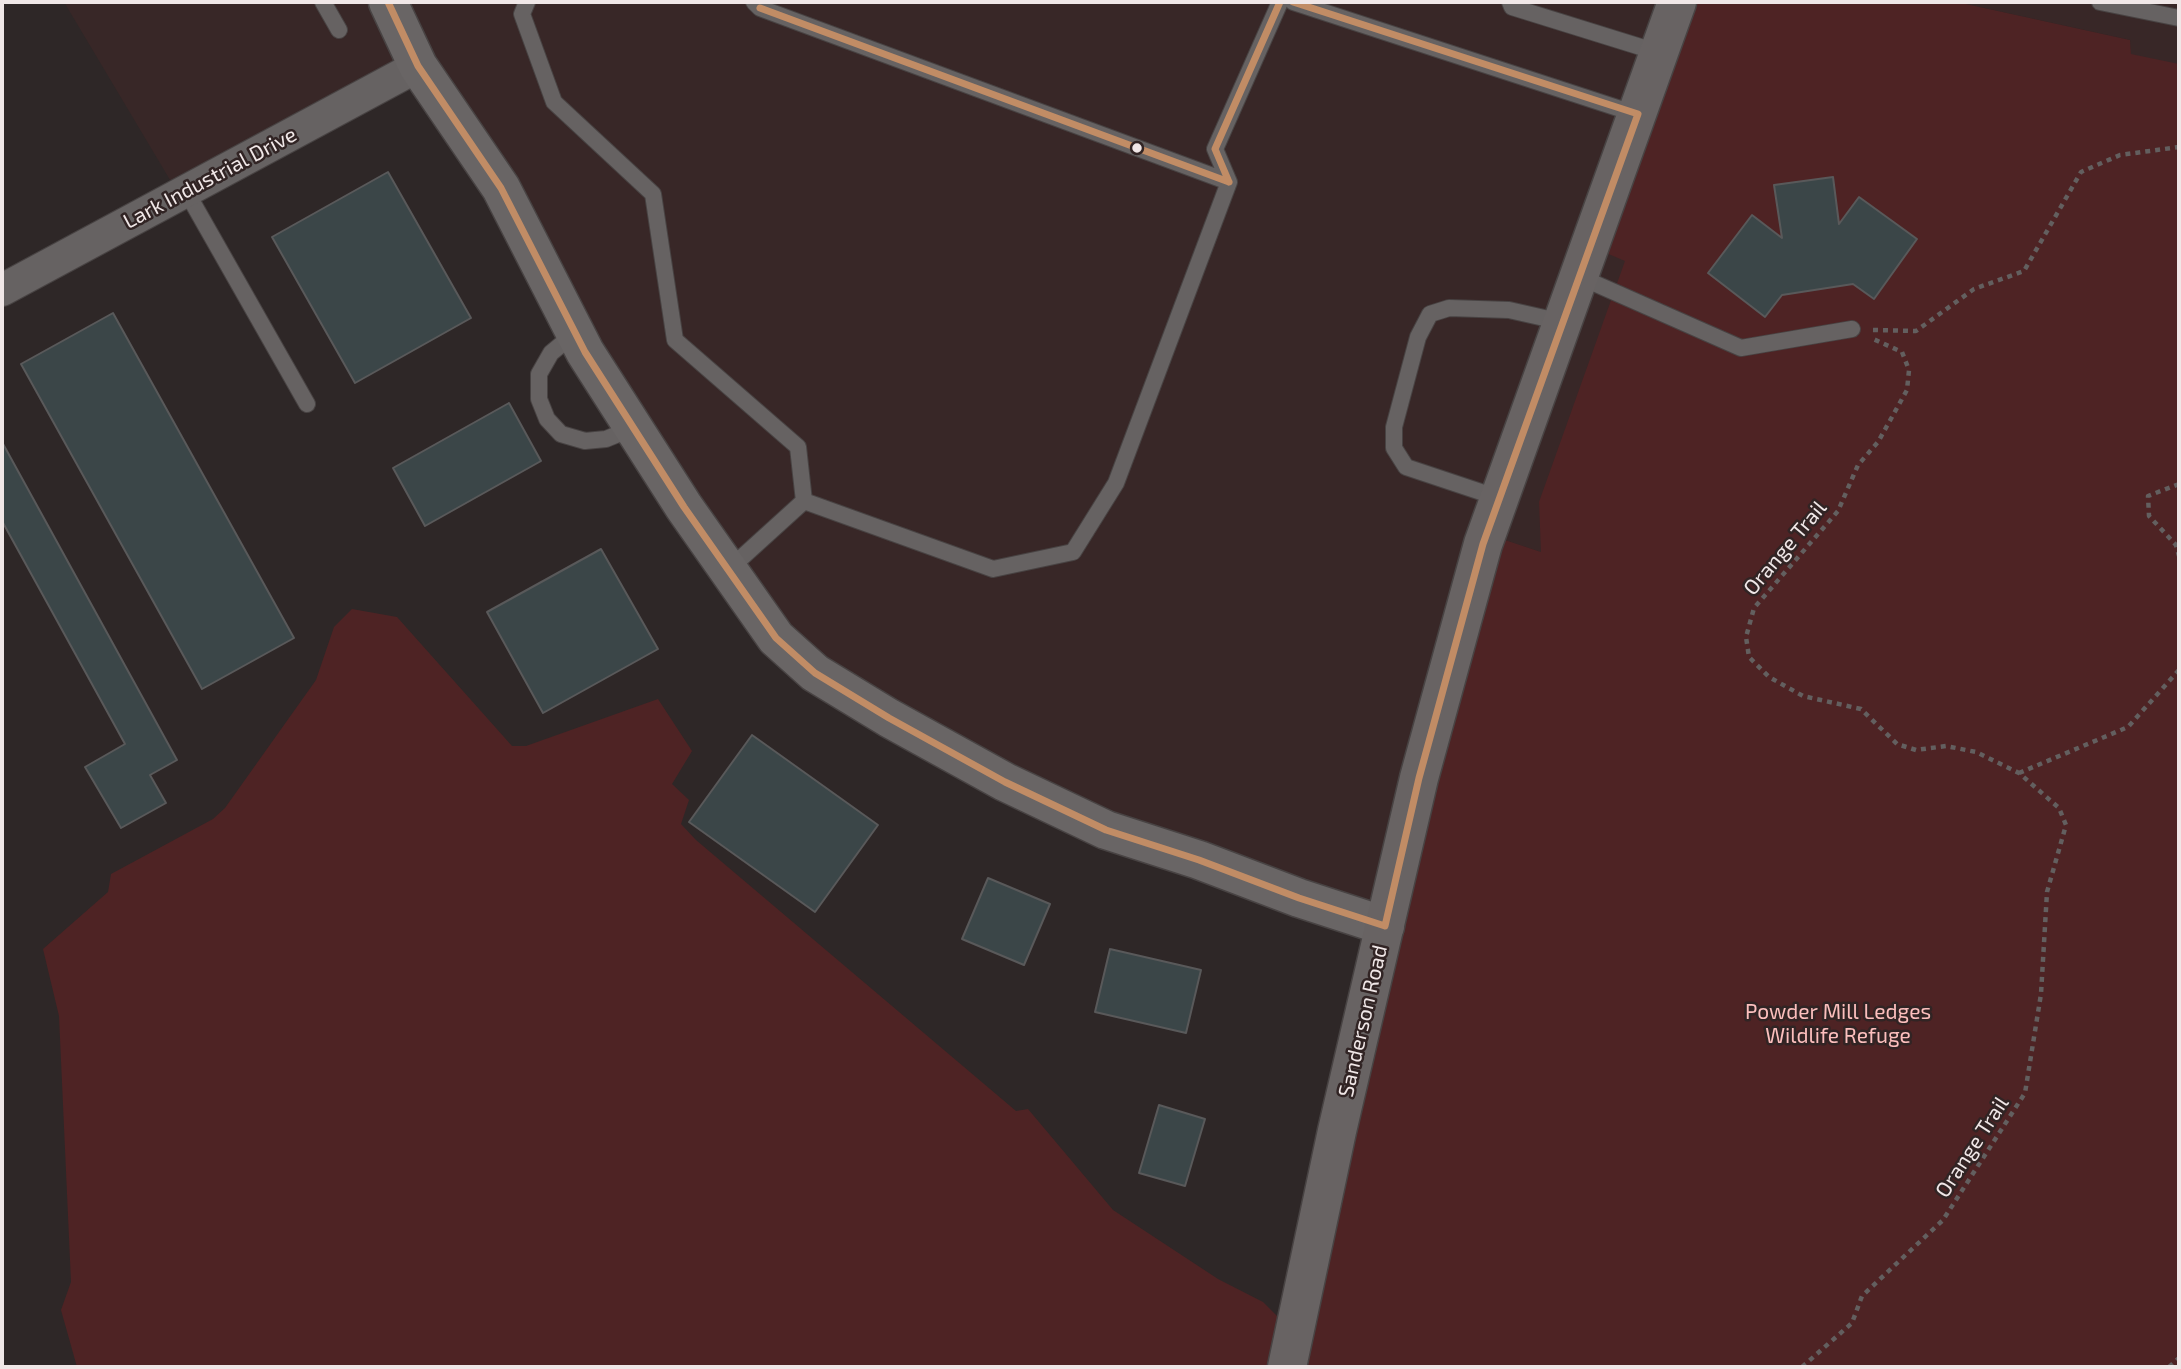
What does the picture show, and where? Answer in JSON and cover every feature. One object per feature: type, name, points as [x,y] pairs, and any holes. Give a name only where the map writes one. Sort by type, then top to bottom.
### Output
[{"type":"main road","name":"Sanderson Road","points":[[1287,1367],[1337,1131],[1419,778],[1483,544],[1677,2]]},
{"type":"street","points":[[387,2],[418,66],[501,188],[575,333],[634,428],[776,638],[815,673],[1004,782],[1106,830],[1385,926]]},
{"type":"street","name":"Lark Industrial Drive","points":[[2,290],[418,66]]},
{"type":"lane","points":[[323,2],[339,30]]},
{"type":"lane","points":[[527,2],[522,14],[554,102],[653,194],[675,340],[798,447],[804,501]]},
{"type":"lane","points":[[754,2],[760,8],[1229,182]]},
{"type":"lane","points":[[804,501],[993,569],[1073,552],[1116,483],[1229,182],[1215,149],[1280,2]]},
{"type":"lane","points":[[1293,2],[1638,114]]},
{"type":"lane","points":[[1510,2],[1512,7],[1660,53]]},
{"type":"lane","points":[[2100,2],[2179,18]]},
{"type":"lane","points":[[186,191],[307,404]]},
{"type":"lane","points":[[1578,276],[1741,348],[1852,329]]},
{"type":"lane","points":[[1499,498],[1406,467],[1394,448],[1394,427],[1419,338],[1430,314],[1449,308],[1509,310],[1562,322]]},
{"type":"lane","points":[[575,333],[551,353],[539,374],[538,399],[547,419],[561,434],[585,441],[606,439],[634,428]]},
{"type":"lane","points":[[728,570],[804,501]]},
{"type":"path","points":[[1852,329],[1916,331],[1974,289],[2024,271],[2081,172],[2120,155],[2179,147]]},
{"type":"path","name":"Orange Trail","points":[[1802,1367],[1852,1323],[1862,1296],[1943,1220],[2025,1093],[2041,994],[2046,892],[2066,825],[2059,807],[2020,773],[1976,752],[1946,746],[1916,750],[1897,744],[1861,709],[1803,696],[1769,677],[1749,657],[1746,637],[1754,608],[1838,511],[1858,465],[1878,442],[1907,390],[1909,370],[1902,352],[1852,329]]},
{"type":"path","points":[[2179,484],[2148,496],[2149,516],[2176,545],[2179,556]]},
{"type":"path","points":[[2020,773],[2128,727],[2179,670]]},
{"type":"path","points":[[2169,1367],[2179,1358]]},
{"type":"shaded area","points":[[64,2],[1677,2],[1646,269],[1722,613],[1490,535],[1386,917],[1111,829],[780,635],[422,66],[176,190]]},
{"type":"shaded area","points":[[1957,2],[2179,2],[2179,73],[2131,64],[2130,40]]},
{"type":"green space","name":"Powder Mill Ledges Wildlife Refuge","points":[[1677,2],[1957,2],[2130,40],[2131,54],[2179,64],[2179,1367],[77,1367],[61,1310],[71,1282],[59,1016],[43,949],[108,892],[111,874],[213,819],[225,808],[316,680],[334,627],[352,609],[397,617],[512,746],[526,746],[658,699],[692,751],[672,784],[689,800],[681,824],[696,840],[1016,1111],[1028,1109],[1113,1210],[1218,1279],[1263,1302],[1293,1332],[1490,535],[1541,552],[1539,502],[1625,261],[1592,247]]},
{"type":"building","points":[[388,172],[471,318],[355,383],[272,237]]},
{"type":"building","points":[[1833,177],[1839,224],[1859,197],[1917,239],[1874,299],[1853,284],[1782,295],[1765,317],[1708,273],[1752,215],[1782,238],[1774,185]]},
{"type":"building","points":[[113,313],[294,638],[202,689],[21,364]]},
{"type":"building","points":[[509,403],[541,461],[425,526],[393,468]]},
{"type":"building","points":[[2,442],[177,760],[150,775],[166,803],[121,828],[85,767],[125,744],[2,521]]},
{"type":"building","points":[[601,549],[658,649],[543,713],[487,612]]},
{"type":"building","points":[[752,735],[878,825],[815,912],[689,822]]},
{"type":"building","points":[[988,878],[1050,904],[1024,965],[962,939]]},
{"type":"building","points":[[1110,949],[1201,970],[1186,1033],[1095,1012]]},
{"type":"building","points":[[1159,1105],[1205,1119],[1185,1186],[1139,1173]]},
{"type":"transit line","points":[[388,2],[418,66],[501,188],[585,352],[684,507],[776,638],[815,673],[889,718],[1005,782],[1106,830],[1385,926]]},
{"type":"transit line","points":[[1229,182],[1215,149],[1280,2]]},
{"type":"transit line","points":[[1293,2],[1638,114]]},
{"type":"transit line","points":[[760,8],[1229,182]]},
{"type":"transit line","points":[[1385,926],[1419,778],[1483,544],[1638,114]]}]
